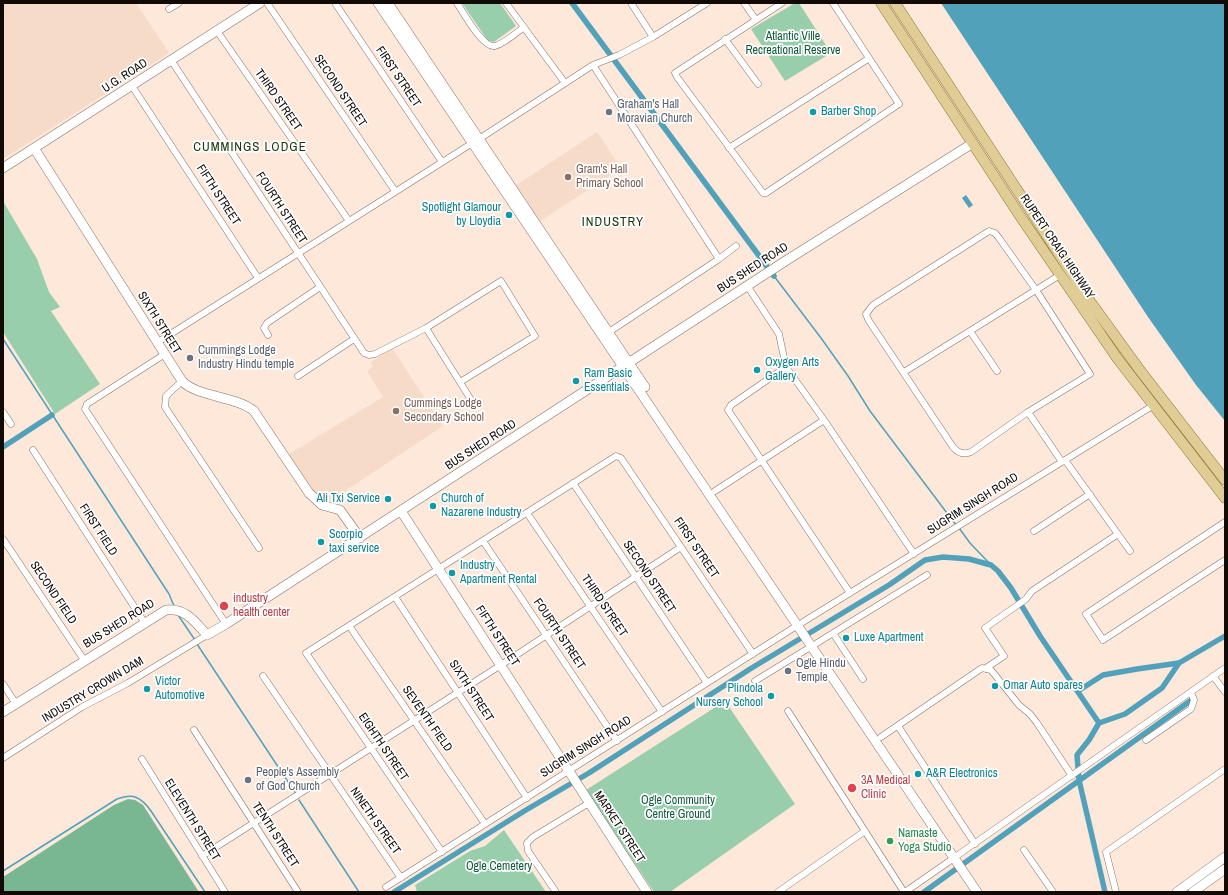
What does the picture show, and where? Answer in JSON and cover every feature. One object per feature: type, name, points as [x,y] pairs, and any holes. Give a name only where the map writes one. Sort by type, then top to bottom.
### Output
[{"type":"main road","name":"RUPERT CRAIG HIGHWAY","points":[[881,3],[1060,275],[1117,358],[1225,498]]},
{"type":"main road","name":"RUPERT CRAIG HIGHWAY","points":[[895,3],[1090,300],[1139,369],[1225,480]]},
{"type":"street","points":[[169,10],[179,3]]},
{"type":"street","name":"SECOND STREET","points":[[267,3],[395,191]]},
{"type":"street","name":"FIRST STREET","points":[[335,3],[442,162]]},
{"type":"street","points":[[378,3],[609,332],[626,364],[715,491],[814,644],[960,861],[983,892]]},
{"type":"street","points":[[388,3],[476,141],[801,624]]},
{"type":"street","points":[[456,3],[482,40],[493,47],[524,27]]},
{"type":"street","points":[[506,3],[565,83]]},
{"type":"street","points":[[631,3],[653,37]]},
{"type":"street","points":[[158,342],[565,83],[593,66],[619,55],[653,37],[707,3]]},
{"type":"street","points":[[744,3],[756,20]]},
{"type":"street","points":[[782,3],[675,73],[676,77],[763,193],[766,193],[899,104],[868,59],[833,3]]},
{"type":"street","name":"U.G. ROAD","points":[[3,168],[217,31],[255,4]]},
{"type":"street","name":"THIRD STREET","points":[[217,31],[349,220]]},
{"type":"street","points":[[725,39],[758,84]]},
{"type":"street","points":[[729,148],[868,59]]},
{"type":"street","name":"FOURTH STREET","points":[[171,60],[364,353],[372,355],[426,328]]},
{"type":"street","points":[[593,66],[719,259]]},
{"type":"street","name":"FIFTH STREET","points":[[132,86],[258,278]]},
{"type":"street","name":"BUS SHED ROAD","points":[[3,712],[157,614],[170,609],[183,612],[190,616],[207,635],[226,624],[401,512],[626,364],[973,142]]},
{"type":"street","name":"SIXTH STREET","points":[[34,148],[182,381]]},
{"type":"street","points":[[993,232],[997,235],[1036,290],[1090,374],[1028,412],[971,452],[964,454],[956,451],[953,447],[904,372],[869,321],[867,312],[873,305],[985,233],[993,232]]},
{"type":"street","points":[[609,332],[719,259],[736,246]]},
{"type":"street","points":[[904,372],[1060,275]]},
{"type":"street","points":[[460,382],[535,336],[501,281],[426,328],[473,403]]},
{"type":"street","points":[[268,335],[264,328],[267,323],[320,287]]},
{"type":"street","points":[[748,287],[779,334],[786,367],[824,420],[914,554]]},
{"type":"street","points":[[970,331],[997,371]]},
{"type":"street","points":[[298,376],[354,339]]},
{"type":"street","points":[[165,354],[87,404],[85,409],[226,624]]},
{"type":"street","points":[[786,367],[731,405],[728,412],[850,593]]},
{"type":"street","points":[[259,548],[165,407],[166,396],[182,381],[194,388],[252,409],[309,493],[322,505],[340,510],[360,538]]},
{"type":"street","name":"SUGRIM SINGH ROAD","points":[[386,888],[527,798],[571,772],[753,654],[1154,405]]},
{"type":"street","points":[[3,412],[11,424]]},
{"type":"street","points":[[1028,412],[1090,494],[1130,551]]},
{"type":"street","points":[[715,491],[824,420]]},
{"type":"street","name":"FIRST FIELD","points":[[33,450],[144,622]]},
{"type":"street","name":"FIRST STREET","points":[[573,483],[618,456],[682,547],[753,654]]},
{"type":"street","points":[[350,627],[573,483]]},
{"type":"street","name":"SECOND STREET","points":[[573,483],[707,683]]},
{"type":"street","points":[[1034,531],[1090,494]]},
{"type":"street","name":"FIFTH STREET","points":[[401,512],[571,772]]},
{"type":"street","name":"THIRD STREET","points":[[527,513],[662,712]]},
{"type":"street","points":[[1225,522],[1086,614],[1103,640],[1225,560]]},
{"type":"street","points":[[880,737],[982,668],[986,668],[1004,656],[985,628],[1026,599],[1032,591],[1118,534]]},
{"type":"street","name":"SECOND FIELD","points":[[3,539],[84,660]]},
{"type":"street","name":"FOURTH STREET","points":[[483,541],[617,741]]},
{"type":"street","points":[[202,856],[501,666],[682,547]]},
{"type":"street","points":[[755,681],[927,575]]},
{"type":"street","name":"SIXTH STREET","points":[[395,597],[527,798]]},
{"type":"street","name":"EIGHTH STREET","points":[[350,627],[306,653],[442,852]]},
{"type":"street","name":"SEVENTH FIELD","points":[[350,627],[486,824]]},
{"type":"street","points":[[833,633],[863,679]]},
{"type":"street","name":"INDUSTRY CROWN DAM","points":[[3,758],[82,707],[128,682],[194,641],[207,635]]},
{"type":"street","points":[[814,644],[880,737],[960,861],[977,892]]},
{"type":"street","points":[[986,668],[991,670],[1019,706],[1030,714],[1072,776]]},
{"type":"street","points":[[788,711],[905,892],[960,861],[975,844],[1225,668]]},
{"type":"street","name":"NINETH STREET","points":[[263,676],[401,878]]},
{"type":"street","points":[[1213,676],[1225,692]]},
{"type":"street","points":[[3,684],[16,704]]},
{"type":"street","points":[[1146,740],[1191,709],[1194,700],[1191,693]]},
{"type":"street","points":[[898,726],[975,844]]},
{"type":"street","name":"TENTH STREET","points":[[194,730],[298,892]]},
{"type":"street","name":"ELEVENTH STREET","points":[[142,759],[225,892]]},
{"type":"street","points":[[1116,892],[1106,852],[1225,769]]},
{"type":"street","name":"MARKET STREET","points":[[571,772],[588,803],[647,892]]},
{"type":"street","points":[[556,892],[528,851],[527,843],[533,837],[588,803]]},
{"type":"street","points":[[778,892],[865,831]]},
{"type":"street","points":[[1024,850],[1053,892]]},
{"type":"street","points":[[1177,892],[1225,857]]},
{"type":"street","points":[[1193,892],[1225,869]]},
{"type":"shaded area","points":[[3,3],[136,3],[169,53],[3,159]]},
{"type":"shaded area","name":"Gram's Hall Primary School","points":[[597,132],[621,168],[539,222],[515,186]]},
{"type":"shaded area","name":"Cummings Lodge Secondary School","points":[[392,348],[443,426],[330,501],[325,501],[313,493],[289,454],[383,397],[367,371],[373,367],[371,362]]},
{"type":"green space","points":[[462,3],[500,3],[516,26],[494,42],[488,41]]},
{"type":"green space","name":"Atlantic Ville Recreational Reserve","points":[[795,3],[799,3],[831,53],[785,81],[751,29]]},
{"type":"green space","points":[[3,201],[37,259],[49,292],[60,307],[51,311],[100,384],[55,414],[3,332]]},
{"type":"green space","name":"Ogle Community Centre Ground","points":[[725,701],[795,804],[670,892],[654,892],[586,790]]},
{"type":"green space","points":[[128,799],[135,800],[143,805],[199,892],[3,892],[3,877],[114,805]]},
{"type":"green space","name":"Ogle Cemetery","points":[[504,830],[546,892],[417,892],[415,885],[470,851],[485,846]]},
{"type":"water","points":[[941,3],[1225,3],[1225,421],[1196,385],[1148,317]]},
{"type":"water","points":[[966,195],[973,205],[969,208],[962,198]]},
{"type":"waterway","points":[[572,3],[774,276]]},
{"type":"waterway","points":[[774,276],[821,338],[848,376],[870,411],[956,525]]},
{"type":"waterway","points":[[3,339],[169,594],[174,606]]},
{"type":"waterway","points":[[3,447],[52,415]]},
{"type":"waterway","points":[[959,528],[970,543],[991,565]]},
{"type":"waterway","points":[[394,892],[526,810],[589,773],[750,669],[889,585],[925,560],[943,557],[969,559],[991,565],[998,571],[1011,588],[1040,636],[1099,723]]},
{"type":"waterway","points":[[178,615],[195,640]]},
{"type":"waterway","points":[[1078,691],[1103,675],[1179,663],[1225,636]]},
{"type":"waterway","points":[[197,644],[296,794]]},
{"type":"waterway","points":[[1105,892],[1079,780],[1077,755],[1089,740],[1099,723],[1125,714],[1162,688],[1179,663]]},
{"type":"waterway","points":[[924,892],[1190,701]]},
{"type":"waterway","points":[[3,871],[117,799],[132,796],[144,802],[151,811],[205,892]]},
{"type":"waterway","points":[[299,800],[359,892]]},
{"type":"place","name":"Graham's Hall Moravian Church","points":[[609,112]]},
{"type":"place","name":"Barber Shop","points":[[813,112]]},
{"type":"place","name":"Gram's Hall Primary School","points":[[568,177]]},
{"type":"place","name":"Spotlight Glamour by Lloydia","points":[[509,215]]},
{"type":"place","name":"Cummings Lodge Industry Hindu temple","points":[[190,358]]},
{"type":"place","name":"Oxygen Arts Gallery","points":[[757,370]]},
{"type":"place","name":"Ram Basic Essentials","points":[[576,381]]},
{"type":"place","name":"Cummings Lodge Secondary School","points":[[396,411]]},
{"type":"place","name":"Ali Txi Service","points":[[388,499]]},
{"type":"place","name":"Church of Nazarene Industry","points":[[433,506]]},
{"type":"place","name":"Scorpio taxi service","points":[[321,542]]},
{"type":"place","name":"Industry Apartment Rental","points":[[452,573]]},
{"type":"place","name":"industry health center","points":[[224,606]]},
{"type":"place","name":"Luxe Apartment","points":[[846,638]]},
{"type":"place","name":"Ogle Hindu Temple","points":[[788,671]]},
{"type":"place","name":"Omar Auto spares","points":[[995,686]]},
{"type":"place","name":"Victor Automotive","points":[[147,689]]},
{"type":"place","name":"Plindola Nursery School","points":[[771,696]]},
{"type":"place","name":"A&R Electronics","points":[[918,774]]},
{"type":"place","name":"People's Assembly of God Church","points":[[248,780]]},
{"type":"place","name":"3A Medical Clinic","points":[[852,788]]},
{"type":"place","name":"Namaste Yoga Studio","points":[[890,841]]},
{"type":"district","name":"CUMMINGS LODGE","points":[[250,148]]},
{"type":"district","name":"INDUSTRY","points":[[613,223]]}]
